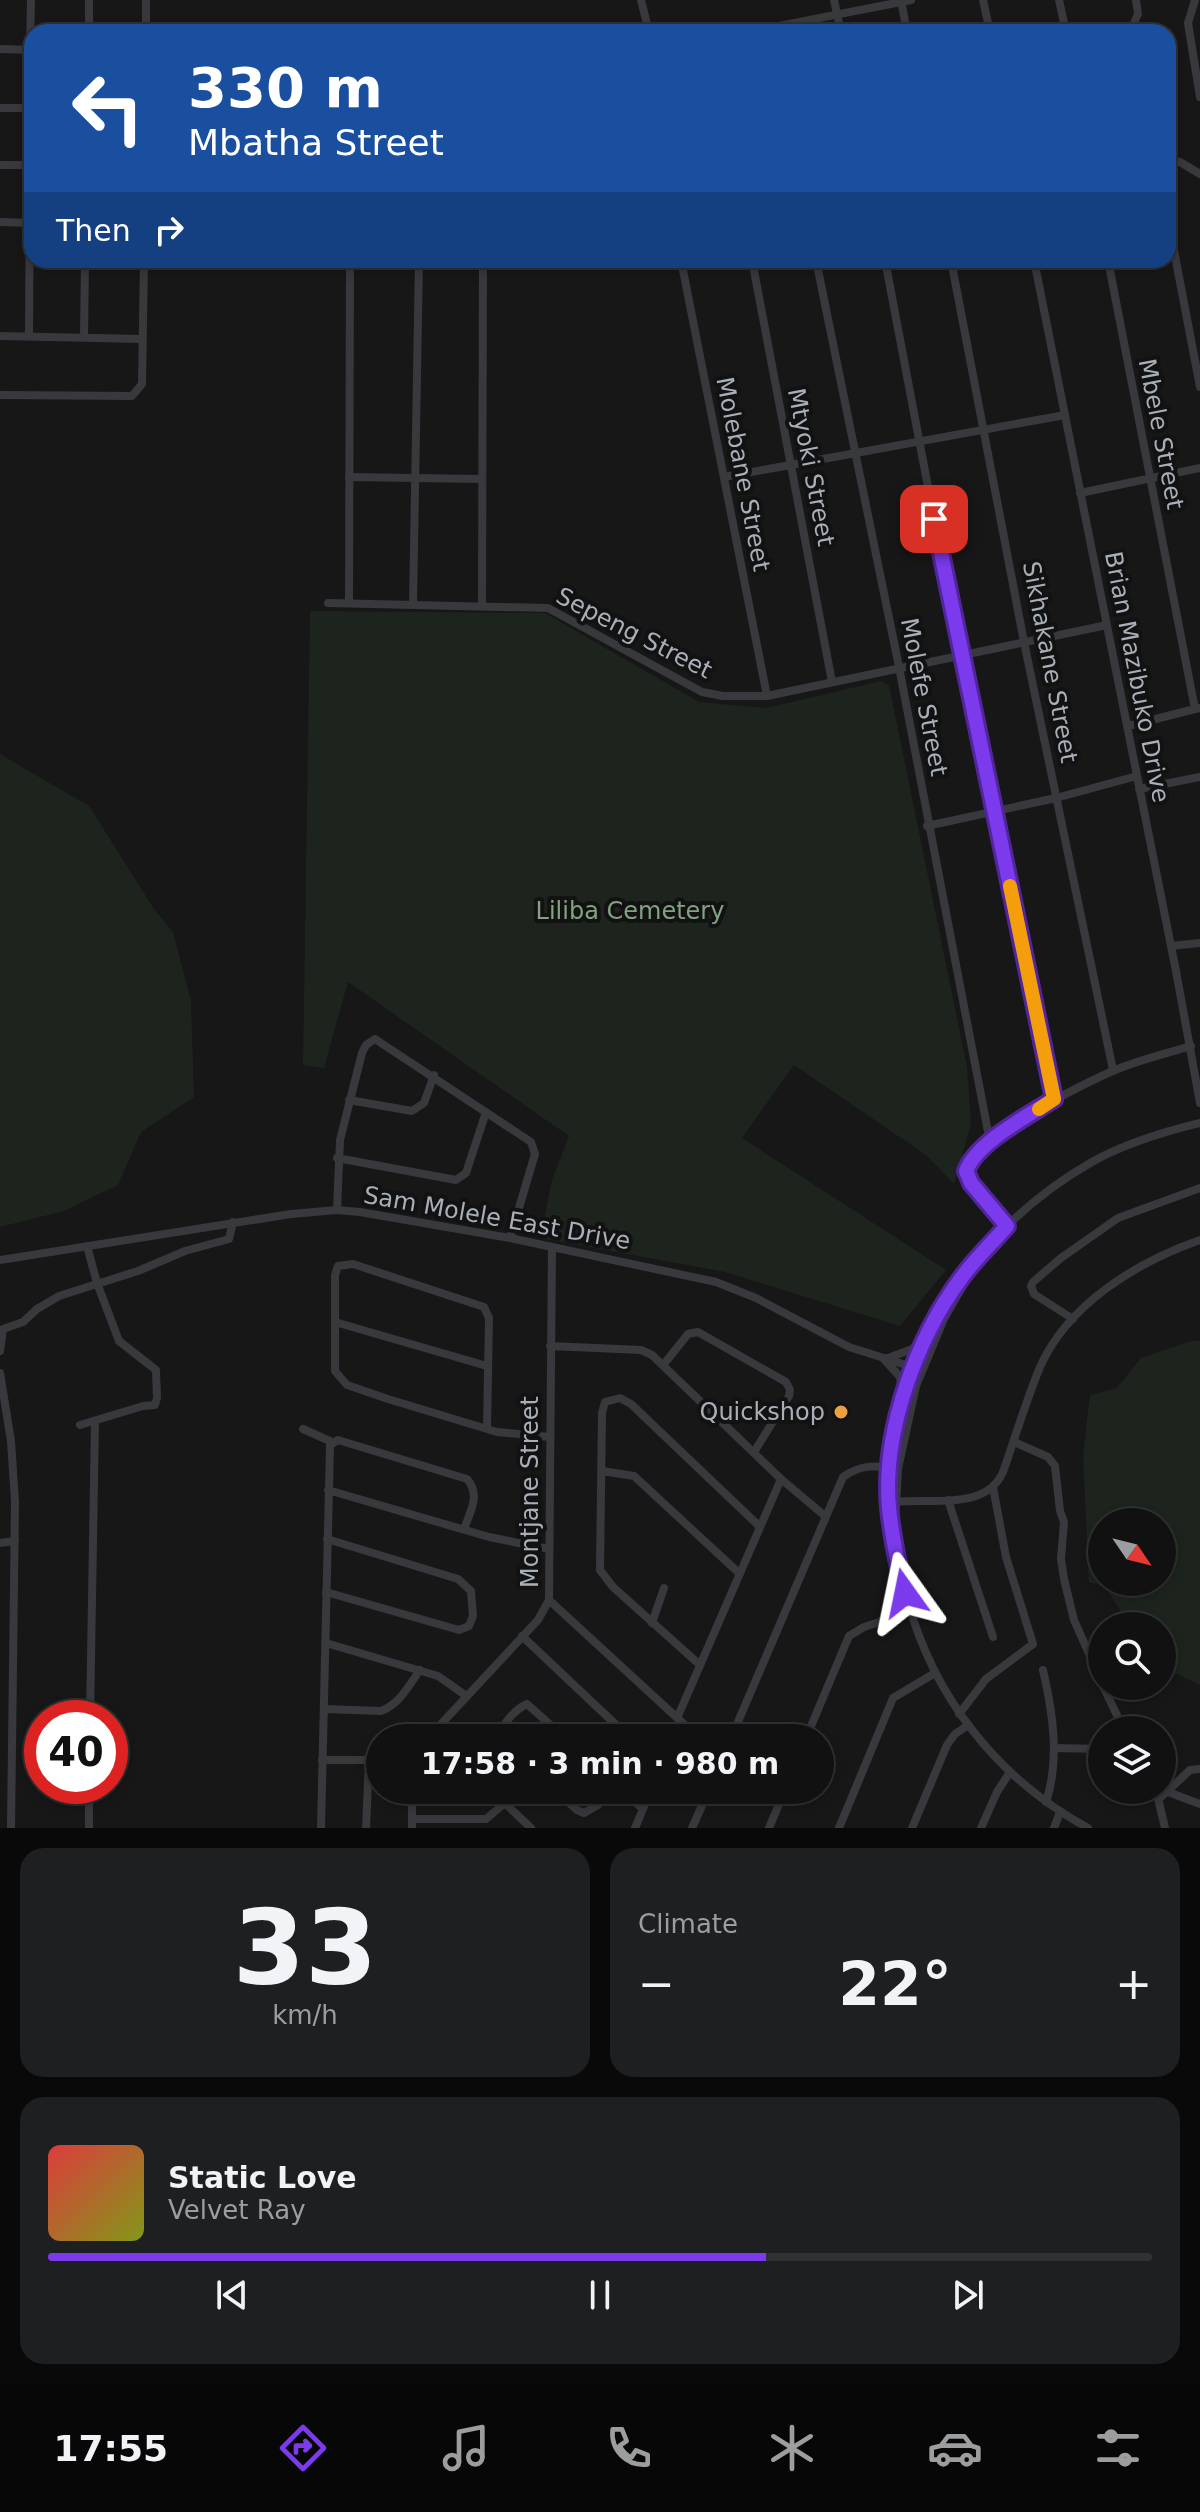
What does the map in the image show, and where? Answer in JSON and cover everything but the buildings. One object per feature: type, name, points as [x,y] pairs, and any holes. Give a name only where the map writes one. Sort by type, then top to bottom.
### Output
[{"type":"street","points":[[31,0],[31,24]]},
{"type":"street","points":[[89,0],[89,24]]},
{"type":"street","points":[[146,0],[146,24]]},
{"type":"street","points":[[641,0],[647,24]]},
{"type":"street","points":[[834,0],[839,24]]},
{"type":"street","points":[[983,0],[988,24]]},
{"type":"street","points":[[1059,0],[1064,24]]},
{"type":"street","points":[[1134,24],[1138,14],[1136,0]]},
{"type":"street","points":[[1195,0],[1188,23],[1197,59],[1200,97]]},
{"type":"street","points":[[798,24],[904,1],[906,24]]},
{"type":"street","points":[[0,49],[24,50]]},
{"type":"street","points":[[0,108],[24,108]]},
{"type":"street","points":[[1176,161],[1200,174]]},
{"type":"street","points":[[0,165],[24,165]]},
{"type":"street","points":[[0,222],[24,223]]},
{"type":"street","points":[[1176,261],[1200,387]]},
{"type":"street","points":[[29,336],[30,268]]},
{"type":"street","points":[[84,337],[85,268]]},
{"type":"street","points":[[0,395],[134,395],[142,384],[144,268]]},
{"type":"street","points":[[349,603],[350,268]]},
{"type":"street","points":[[413,604],[419,268]]},
{"type":"street","points":[[482,605],[483,268]]},
{"type":"street","name":"Molebane Street","points":[[683,268],[767,696]]},
{"type":"street","name":"Mtyoki Street","points":[[753,268],[832,682]]},
{"type":"street","name":"Molefe Street","points":[[818,268],[899,667],[927,826],[990,1142]]},
{"type":"street","points":[[886,268],[919,442],[1054,1099]]},
{"type":"street","name":"Sikhakane Street","points":[[953,268],[1024,642],[1113,1070]]},
{"type":"street","name":"Brian Mazibuko Drive","points":[[1036,268],[1200,1103]]},
{"type":"street","name":"Mbele Street","points":[[1109,268],[1149,479],[1198,708]]},
{"type":"street","points":[[0,336],[142,339]]},
{"type":"street","points":[[724,477],[1065,415]]},
{"type":"street","points":[[1080,493],[1200,468]]},
{"type":"street","points":[[349,477],[481,479]]},
{"type":"street","name":"Sepeng Street","points":[[328,603],[548,608],[702,692],[723,696],[767,696],[1107,625]]},
{"type":"street","points":[[1128,726],[1198,708]]},
{"type":"street","points":[[927,826],[1056,798],[1137,776]]},
{"type":"street","points":[[1139,789],[1200,777]]},
{"type":"street","points":[[1171,946],[1200,943]]},
{"type":"street","points":[[337,1210],[337,1158],[349,1100],[362,1053],[366,1045],[375,1039],[434,1075],[531,1142],[535,1151],[510,1238]]},
{"type":"street","points":[[1007,1226],[971,1183],[966,1171],[990,1142],[1054,1099],[1113,1070],[1191,1046]]},
{"type":"street","points":[[349,1100],[412,1111],[424,1103],[434,1075]]},
{"type":"street","points":[[337,1158],[456,1180],[466,1173],[486,1112]]},
{"type":"street","points":[[1088,1828],[1046,1802],[1010,1772],[967,1726],[935,1673],[910,1612],[889,1510],[902,1403],[900,1377],[884,1357],[912,1349],[927,1334],[959,1280],[1007,1226],[1052,1189],[1092,1162],[1148,1137],[1200,1123]]},
{"type":"street","points":[[1073,1319],[1034,1294],[1033,1282],[1118,1218],[1200,1188]]},
{"type":"street","name":"Sam Molele East Drive","points":[[0,1260],[233,1222],[337,1210],[430,1223],[682,1273],[738,1289],[830,1339],[917,1369]]},
{"type":"street","points":[[0,1351],[5,1327],[23,1322],[59,1296],[138,1271],[185,1251],[229,1239],[233,1222]]},
{"type":"street","points":[[896,1502],[975,1496],[993,1487],[1000,1479],[1041,1366],[1073,1319],[1146,1262],[1200,1240]]},
{"type":"street","points":[[80,1425],[155,1405],[157,1398],[156,1370],[119,1341],[87,1246]]},
{"type":"street","name":"Montjane Street","points":[[442,1724],[465,1695],[538,1620],[549,1600],[552,1248]]},
{"type":"street","points":[[902,1403],[917,1369],[978,1259]]},
{"type":"street","points":[[487,1428],[487,1311],[479,1303],[353,1264],[338,1266],[335,1275],[335,1371],[343,1383],[388,1399],[487,1428],[509,1434],[550,1437]]},
{"type":"street","points":[[335,1322],[487,1366]]},
{"type":"street","points":[[664,1364],[686,1336],[694,1332],[786,1382],[789,1396],[754,1452]]},
{"type":"street","points":[[895,1539],[894,1468],[927,1334]]},
{"type":"street","points":[[550,1346],[641,1350],[664,1364],[781,1479],[825,1516]]},
{"type":"street","points":[[0,1373],[11,1441],[15,1541],[11,1828]]},
{"type":"street","points":[[700,1665],[613,1587],[600,1570],[602,1407],[610,1399],[620,1398],[631,1404],[759,1526]]},
{"type":"street","points":[[90,1700],[95,1421]]},
{"type":"street","points":[[303,1429],[331,1444]]},
{"type":"street","points":[[331,1444],[338,1440],[467,1479],[475,1496],[464,1529]]},
{"type":"street","points":[[0,1443],[11,1441]]},
{"type":"street","points":[[1014,1442],[1048,1457],[1055,1466],[1064,1522],[1061,1559],[1064,1579],[1074,1620],[1088,1651]]},
{"type":"street","points":[[321,1828],[331,1444]]},
{"type":"street","points":[[737,1724],[839,1483],[851,1471],[869,1466],[894,1468]]},
{"type":"street","points":[[602,1471],[634,1476],[739,1573]]},
{"type":"street","points":[[678,1716],[781,1479]]},
{"type":"street","points":[[959,1714],[986,1679],[1033,1644],[1006,1557],[993,1487]]},
{"type":"street","points":[[328,1490],[464,1529],[549,1549]]},
{"type":"street","points":[[948,1500],[993,1637]]},
{"type":"street","points":[[326,1592],[459,1630],[469,1626],[473,1616],[471,1591],[458,1579],[327,1539]]},
{"type":"street","points":[[0,1543],[15,1541]]},
{"type":"street","points":[[652,1623],[664,1588]]},
{"type":"street","points":[[549,1600],[686,1724]]},
{"type":"street","points":[[812,1724],[849,1636],[864,1627],[910,1612]]},
{"type":"street","points":[[522,1636],[615,1724]]},
{"type":"street","points":[[326,1643],[438,1676],[465,1695]]},
{"type":"street","points":[[325,1709],[381,1711],[403,1695],[420,1670]]},
{"type":"street","points":[[1043,1670],[1051,1705],[1054,1748],[1054,1767],[1046,1802]]},
{"type":"street","points":[[839,1828],[893,1698],[935,1673]]},
{"type":"street","points":[[505,1724],[527,1704],[549,1724]]},
{"type":"street","points":[[912,1828],[947,1745],[955,1734],[967,1726]]},
{"type":"street","points":[[1054,1748],[1088,1749]]},
{"type":"street","points":[[322,1760],[366,1760]]},
{"type":"street","points":[[1176,1782],[1190,1770],[1200,1769]]},
{"type":"street","points":[[981,1828],[1010,1772]]},
{"type":"street","points":[[1176,1798],[1200,1804]]},
{"type":"street","points":[[89,1804],[89,1828]]},
{"type":"street","points":[[366,1828],[367,1804]]},
{"type":"street","points":[[412,1824],[486,1819],[504,1804]]},
{"type":"street","points":[[506,1804],[531,1828]]},
{"type":"street","points":[[573,1804],[584,1813],[599,1804]]},
{"type":"street","points":[[637,1804],[642,1808]]},
{"type":"street","points":[[635,1828],[644,1804]]},
{"type":"street","points":[[692,1828],[703,1804]]},
{"type":"street","points":[[769,1828],[779,1804]]},
{"type":"street","points":[[1161,1804],[1161,1820],[1165,1828]]},
{"type":"street","points":[[0,1810],[12,1811]]},
{"type":"street","points":[[1054,1828],[1060,1812]]},
{"type":"green space","name":"Liliba Cemetery","points":[[310,611],[545,613],[699,702],[766,708],[881,681],[889,685],[967,1067],[971,1124],[954,1184],[926,1155],[794,1065],[742,1138],[946,1270],[900,1326],[725,1272],[540,1238],[552,1180],[569,1136],[348,982],[324,1068],[303,1065]]},
{"type":"green space","points":[[0,754],[89,806],[154,909],[173,932],[191,1001],[194,1097],[141,1132],[118,1185],[64,1211],[0,1227]]},
{"type":"green space","points":[[1191,1341],[1200,1341],[1200,1685],[1176,1674],[1176,1612],[1121,1612],[1111,1596],[1176,1596],[1176,1508],[1088,1508],[1088,1561],[1083,1456],[1090,1395],[1117,1388],[1141,1358]]},
{"type":"slow traffic","points":[[1010,886],[1054,1099],[1039,1109]]},
{"type":"place","name":"Quickshop","points":[[841,1412]]},
{"type":"route","points":[[905,1593],[889,1510],[890,1467],[905,1391],[927,1334],[951,1293],[965,1272],[1007,1226],[971,1183],[966,1171],[990,1142],[1054,1099],[934,519]]}]
